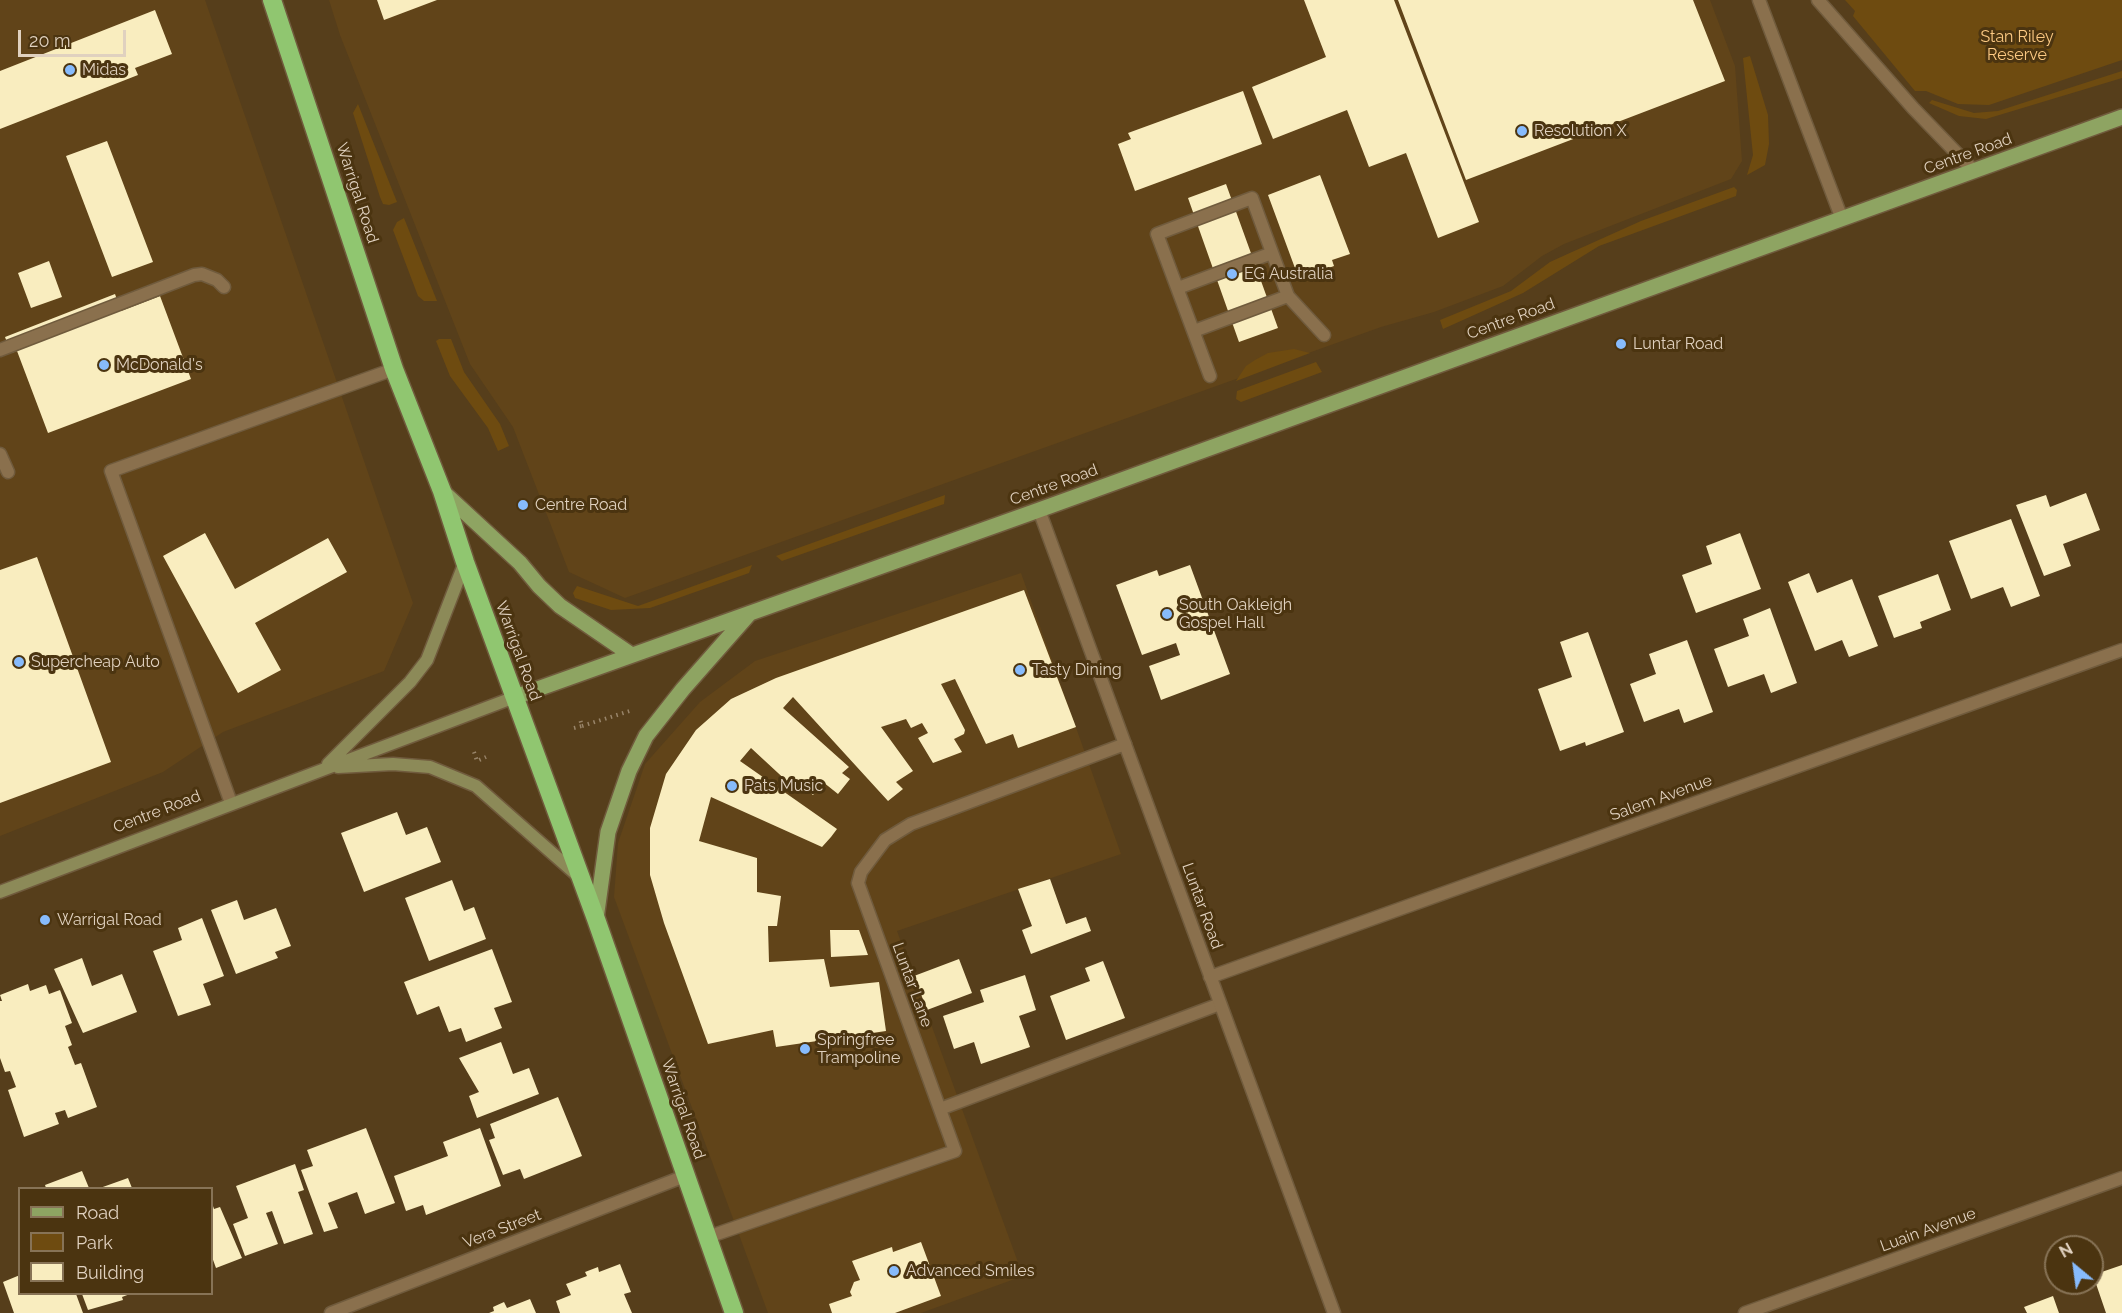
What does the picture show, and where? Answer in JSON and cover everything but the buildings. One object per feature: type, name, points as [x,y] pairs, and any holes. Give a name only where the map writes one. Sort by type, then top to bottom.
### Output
[{"type":"highway","name":"Warrigal Road","points":[[272,0],[394,369],[442,491],[465,562],[596,919],[734,1313]]},
{"type":"main road","name":"Centre Road","points":[[0,892],[325,767],[630,654],[1039,510],[2122,117]]},
{"type":"main road","points":[[442,491],[520,563],[538,586],[560,606],[630,654]]},
{"type":"main road","points":[[325,767],[410,682],[427,660],[465,562]]},
{"type":"main road","points":[[596,919],[608,832],[637,754],[658,720],[751,612]]},
{"type":"main road","points":[[325,767],[393,764],[430,767],[476,786],[581,878]]},
{"type":"street","points":[[1759,0],[1842,219]]},
{"type":"street","points":[[1818,0],[1913,108],[1974,171]]},
{"type":"street","points":[[1210,375],[1157,234],[1252,198],[1288,296],[1323,335]]},
{"type":"street","points":[[1178,288],[1272,253]]},
{"type":"street","points":[[0,351],[194,275],[202,274],[217,280],[224,287]]},
{"type":"street","points":[[1194,331],[1288,296]]},
{"type":"street","points":[[231,803],[111,471],[394,369]]},
{"type":"street","points":[[0,454],[8,472]]},
{"type":"street","name":"Luntar Road","points":[[1039,510],[1334,1313]]},
{"type":"street","name":"Salem Avenue","points":[[1210,977],[2122,650]]},
{"type":"street","name":"Luntar Lane","points":[[708,1237],[955,1151],[858,883],[861,872],[885,840],[911,824],[1125,744]]},
{"type":"street","points":[[940,1109],[1220,1004]]},
{"type":"street","name":"Vera Street","points":[[331,1313],[685,1176]]},
{"type":"street","name":"Luain Avenue","points":[[1745,1313],[2122,1178]]},
{"type":"path","points":[[573,728],[640,707]]},
{"type":"path","points":[[580,719],[582,726]]},
{"type":"shaded area","points":[[0,0],[205,0],[413,603],[384,671],[223,732],[163,772],[0,836]]},
{"type":"shaded area","points":[[329,0],[1710,0],[1735,66],[1742,161],[1731,179],[1564,244],[1542,256],[1503,286],[1434,312],[1381,327],[625,598],[569,572],[513,427],[470,364],[340,35]]},
{"type":"shaded area","points":[[1021,573],[1121,854],[897,931],[1023,1276],[921,1313],[768,1313],[614,897],[618,843],[645,764],[700,702],[755,661]]},
{"type":"green space","name":"Stan Riley Reserve","points":[[1845,0],[2122,0],[2122,60],[1989,105],[1958,104],[1926,91],[1915,91],[1853,16],[1855,11]]},
{"type":"green space","points":[[1750,56],[1768,115],[1769,144],[1765,165],[1747,175],[1753,155],[1743,58]]},
{"type":"green space","points":[[2122,71],[2122,78],[1986,119],[1959,116],[1929,103],[1932,100],[1974,113],[1998,111]]},
{"type":"green space","points":[[358,104],[397,202],[389,205],[383,204],[380,197],[353,113]]},
{"type":"green space","points":[[1734,187],[1737,190],[1736,196],[1599,246],[1523,293],[1443,329],[1440,320],[1511,291],[1550,262],[1641,221]]},
{"type":"green space","points":[[404,218],[437,301],[424,301],[418,296],[393,230],[397,222]]},
{"type":"green space","points":[[451,339],[464,372],[500,424],[509,446],[498,451],[488,428],[450,376],[436,341]]},
{"type":"green space","points":[[1294,349],[1310,353],[1236,381],[1246,366],[1255,360],[1268,353]]},
{"type":"green space","points":[[1316,362],[1322,372],[1241,402],[1236,399],[1237,391]]},
{"type":"green space","points":[[945,495],[944,504],[782,561],[776,556]]},
{"type":"green space","points":[[752,565],[749,573],[650,608],[611,610],[575,598],[573,593],[577,586],[638,606]]},
{"type":"place","name":"Midas","points":[[70,70]]},
{"type":"place","name":"Resolution X","points":[[1522,131]]},
{"type":"place","name":"EG Australia","points":[[1232,274]]},
{"type":"place","name":"Luntar Road","points":[[1621,344]]},
{"type":"place","name":"McDonald's","points":[[104,365]]},
{"type":"place","name":"Centre Road","points":[[523,505]]},
{"type":"place","name":"South Oakleigh Gospel Hall","points":[[1167,614]]},
{"type":"place","name":"Supercheap Auto","points":[[19,662]]},
{"type":"place","name":"Tasty Dining","points":[[1020,670]]},
{"type":"place","name":"Pats Music","points":[[732,786]]},
{"type":"place","name":"Warrigal Road","points":[[45,920]]},
{"type":"place","name":"Springfree Trampoline","points":[[805,1049]]},
{"type":"place","name":"Advanced Smiles","points":[[894,1271]]}]
